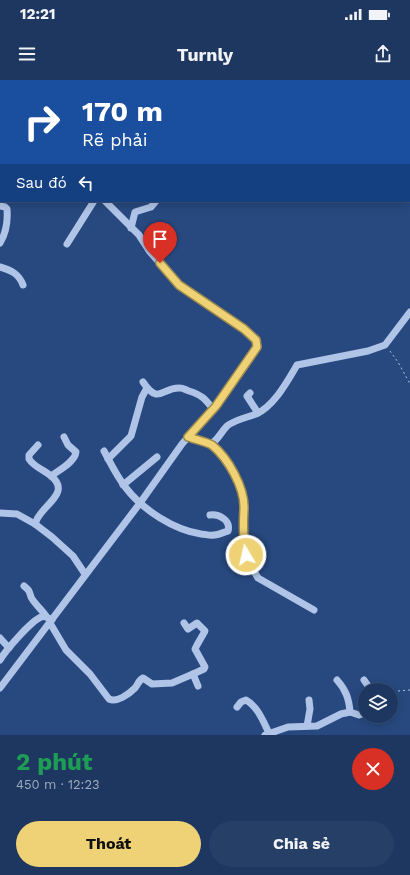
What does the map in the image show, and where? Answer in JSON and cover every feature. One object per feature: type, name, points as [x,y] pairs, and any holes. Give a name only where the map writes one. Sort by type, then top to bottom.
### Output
[{"type":"street","points":[[67,244],[93,202]]},
{"type":"street","points":[[0,688],[49,619],[140,503],[188,437],[213,409],[257,347],[256,340],[244,329],[179,285],[150,252],[139,235],[106,202]]},
{"type":"street","points":[[131,228],[135,212],[151,207],[155,202]]},
{"type":"street","points":[[0,206],[7,209],[5,234],[0,243]]},
{"type":"street","points":[[0,267],[14,272],[21,278],[23,284]]},
{"type":"street","points":[[211,444],[216,441],[226,427],[245,417],[258,413],[271,402],[297,365],[368,351],[385,345],[410,312]]},
{"type":"street","points":[[108,459],[131,436],[145,385],[155,394],[162,394],[175,388],[181,388],[202,396],[213,409]]},
{"type":"street","points":[[250,393],[247,396],[248,400],[258,413]]},
{"type":"street","points":[[51,476],[70,462],[76,455],[76,452],[68,445],[64,437]]},
{"type":"street","points":[[188,437],[211,444],[226,462],[238,480],[244,509],[243,538],[246,555],[252,570],[258,578],[314,610]]},
{"type":"street","points":[[35,524],[39,515],[53,500],[59,489],[59,484],[51,476],[35,466],[28,459],[29,455],[38,446]]},
{"type":"street","points":[[104,451],[123,484],[140,503],[177,527],[192,532],[213,536],[228,531],[229,525],[224,518],[210,515]]},
{"type":"street","points":[[123,484],[157,457]]},
{"type":"street","points":[[0,513],[17,514],[35,524],[73,556],[85,574]]},
{"type":"street","points":[[24,586],[30,591],[32,598],[49,619],[66,650],[90,674],[111,701],[115,701],[135,688],[141,679],[144,678],[152,684],[172,682],[204,669],[205,667],[195,649],[205,631],[200,624],[197,623],[188,629],[184,623]]},
{"type":"street","points":[[0,660],[9,648],[34,622],[41,617],[49,619]]},
{"type":"street","points":[[0,638],[9,648]]},
{"type":"street","points":[[193,674],[198,686]]},
{"type":"street","points":[[337,680],[349,698],[350,712]]},
{"type":"street","points":[[237,707],[241,702],[246,700],[251,703],[260,715],[267,734],[288,727],[317,726],[341,714],[350,712],[358,715]]},
{"type":"street","points":[[307,726],[310,709],[309,700]]},
{"type":"path","points":[[385,345],[398,362],[410,384]]},
{"type":"path","points":[[398,692],[410,690]]},
{"type":"route","points":[[160,263],[179,285],[244,329],[256,340],[257,347],[216,406],[188,437],[211,444],[233,471],[238,480],[244,509],[243,538],[246,555]]}]
